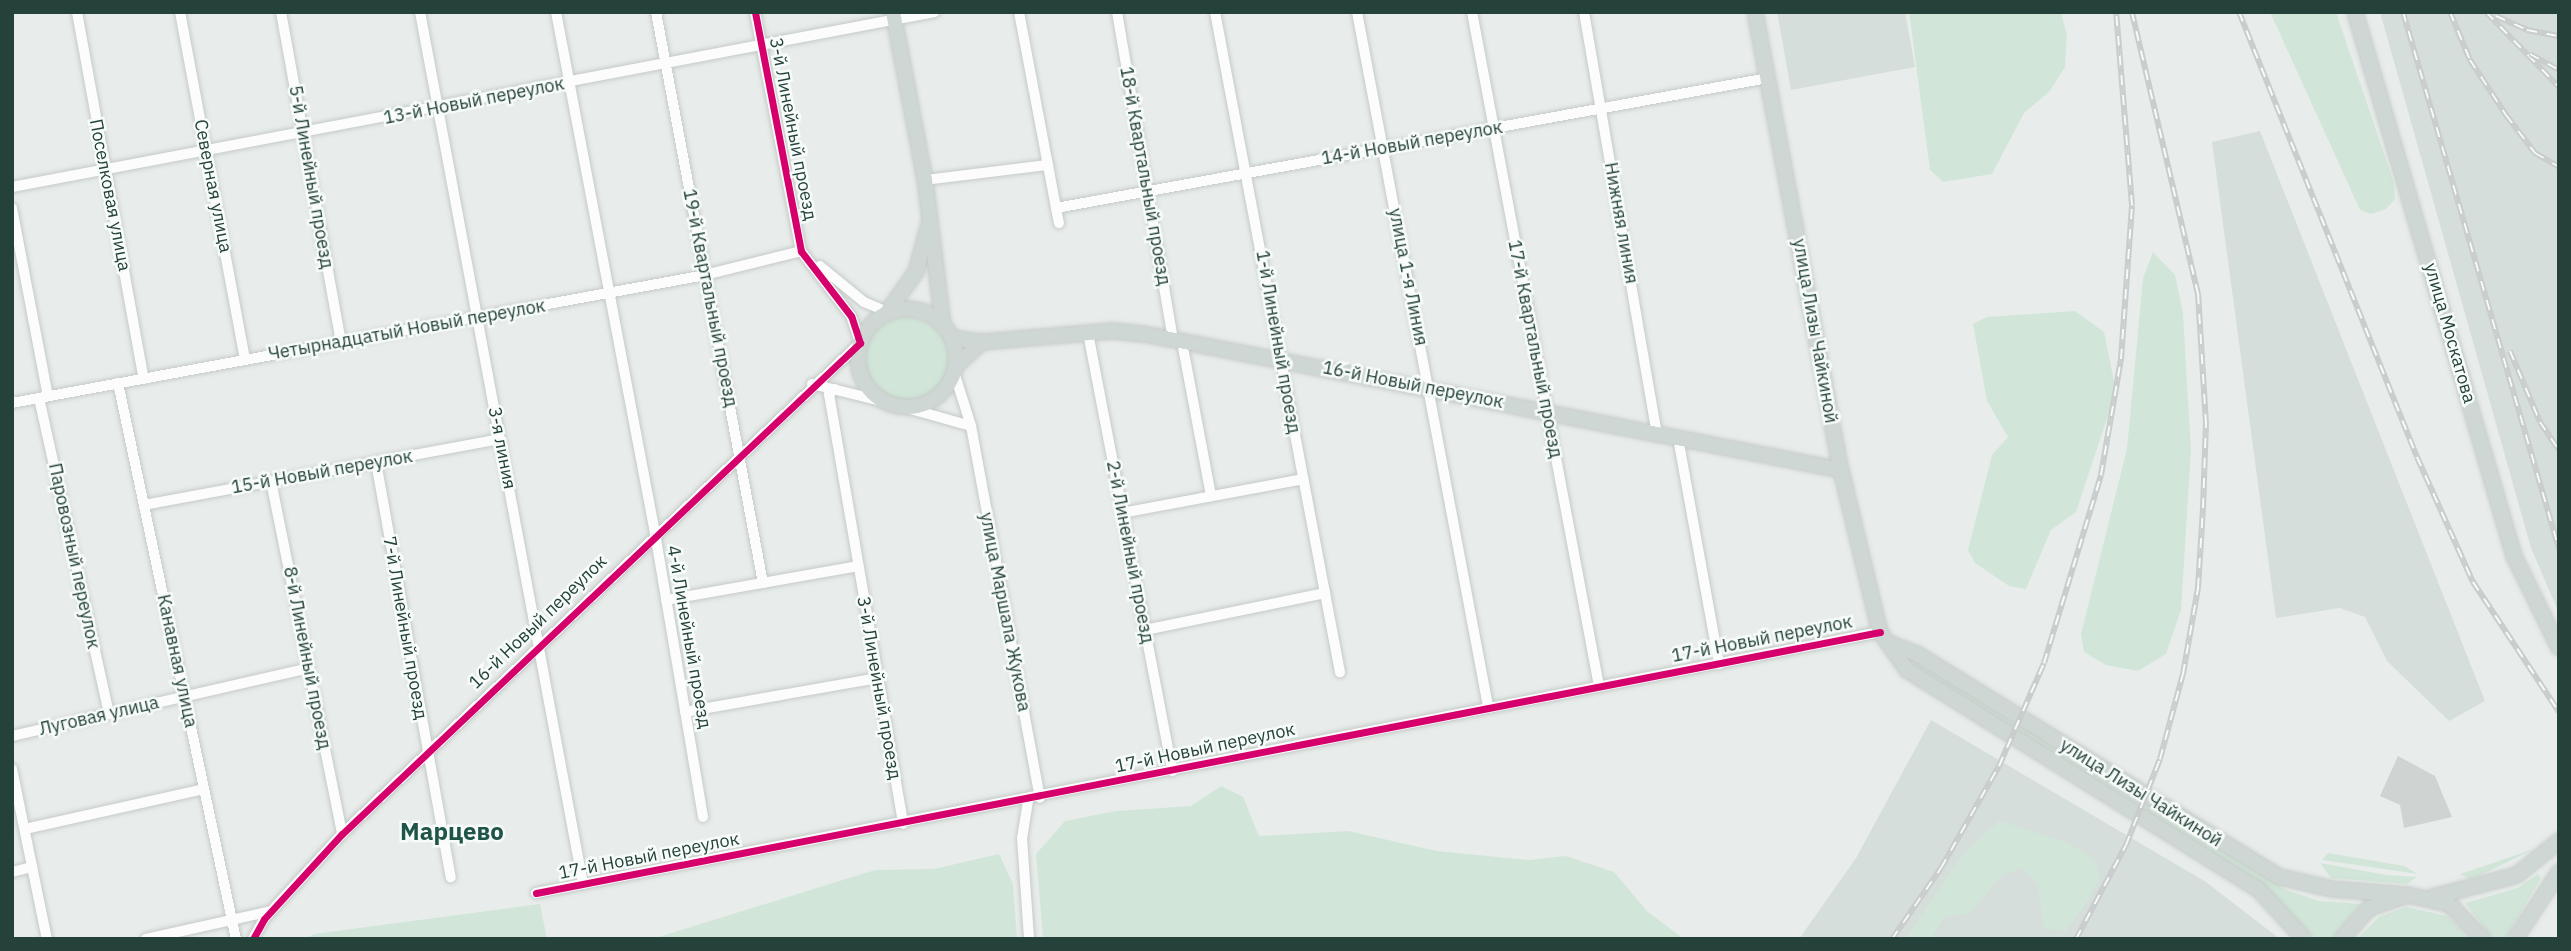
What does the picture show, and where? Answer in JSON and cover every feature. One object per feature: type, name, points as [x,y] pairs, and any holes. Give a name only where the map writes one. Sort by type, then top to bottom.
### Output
[{"type":"main road","name":"улица Лизы Чайкиной","points":[[1755,12],[1841,470],[1880,632],[1907,670],[2258,889],[2304,939]]},
{"type":"main road","name":"улица Москатова","points":[[2355,12],[2514,556],[2559,648]]},
{"type":"main road","points":[[893,15],[925,180],[943,324],[952,338],[955,369]]},
{"type":"main road","points":[[930,219],[916,272],[887,312],[867,328],[860,343],[860,375],[881,401],[907,408],[934,400],[955,369],[982,342]]},
{"type":"main road","points":[[887,312],[918,310],[943,324]]},
{"type":"main road","name":"16-й Новый переулок","points":[[952,338],[982,342],[1088,333],[1178,341],[1841,470]]},
{"type":"main road","name":"улица Лизы Чайкиной","points":[[1891,645],[1917,654],[2280,877],[2333,890],[2433,897]]},
{"type":"main road","points":[[2433,897],[2517,875],[2559,841]]},
{"type":"main road","points":[[2515,939],[2559,872]]},
{"type":"main road","points":[[2342,939],[2369,908],[2408,895]]},
{"type":"main road","points":[[2433,897],[2463,913],[2483,939]]},
{"type":"street","name":"Поселковая улица","points":[[76,12],[145,379]]},
{"type":"street","name":"Северная улица","points":[[180,12],[245,360]]},
{"type":"street","name":"5-й Линейный проезд","points":[[281,12],[341,342]]},
{"type":"street","name":"3-я линия","points":[[420,12],[583,884]]},
{"type":"street","name":"4-й Линейный проезд","points":[[556,12],[655,533],[703,817]]},
{"type":"street","name":"19-й Квартальный проезд","points":[[656,12],[763,583]]},
{"type":"street","name":"3-й Линейный проезд","points":[[755,12],[801,251]]},
{"type":"street","name":"13-й Новый переулок","points":[[12,187],[761,47],[893,15],[935,12]]},
{"type":"street","points":[[1019,12],[1059,223]]},
{"type":"street","name":"18-й Квартальный проезд","points":[[1117,12],[1147,191],[1211,495]]},
{"type":"street","name":"1-й Линейный проезд","points":[[1215,12],[1340,672]]},
{"type":"street","name":"улица 1-я Линия","points":[[1357,12],[1488,706]]},
{"type":"street","name":"17-й Квартальный проезд","points":[[1472,12],[1599,686]]},
{"type":"street","name":"Нижняя линия","points":[[1584,12],[1657,434]]},
{"type":"street","name":"14-й Новый переулок","points":[[1056,208],[1768,78]]},
{"type":"street","points":[[925,180],[1048,165]]},
{"type":"street","name":"Паровозный переулок","points":[[12,208],[43,397],[108,714]]},
{"type":"street","points":[[801,251],[864,302],[887,312]]},
{"type":"street","points":[[801,251],[851,316],[860,343]]},
{"type":"street","name":"Четырнадцатый Новый переулок","points":[[12,403],[705,275],[801,251]]},
{"type":"street","name":"2-й Линейный проезд","points":[[1088,333],[1172,771]]},
{"type":"street","name":"16-й Новый переулок","points":[[253,939],[271,911],[342,834],[538,642],[812,384],[860,343]]},
{"type":"street","name":"улица Маршала Жукова","points":[[955,369],[971,426],[1034,799],[1022,838],[1029,939]]},
{"type":"street","name":"Канавная улица","points":[[118,383],[236,939]]},
{"type":"street","points":[[812,384],[881,401]]},
{"type":"street","name":"3-й Линейный проезд","points":[[835,389],[829,394],[903,824]]},
{"type":"street","points":[[907,408],[971,426]]},
{"type":"street","points":[[1678,438],[1719,664]]},
{"type":"street","name":"15-й Новый переулок","points":[[144,505],[500,439]]},
{"type":"street","name":"7-й Линейный проезд","points":[[376,462],[451,877]]},
{"type":"street","points":[[1122,513],[1303,478]]},
{"type":"street","name":"8-й Линейный проезд","points":[[271,481],[342,834]]},
{"type":"street","points":[[667,600],[858,566]]},
{"type":"street","points":[[1145,630],[1325,593]]},
{"type":"street","name":"17-й Новый переулок","points":[[536,893],[1034,799],[1488,706],[1880,632]]},
{"type":"street","name":"Луговая улица","points":[[12,736],[309,668]]},
{"type":"street","points":[[685,712],[878,678]]},
{"type":"street","points":[[13,775],[47,939]]},
{"type":"street","points":[[24,829],[204,789]]},
{"type":"street","points":[[12,872],[32,867]]},
{"type":"street","points":[[146,939],[271,911]]},
{"type":"shaded area","points":[[1777,12],[1905,12],[1915,67],[1791,90]]},
{"type":"shaded area","points":[[2380,12],[2559,12],[2559,613],[2531,548]]},
{"type":"shaded area","points":[[2260,131],[2485,701],[2449,721],[2387,661],[2365,617],[2340,608],[2276,618],[2212,142]]},
{"type":"shaded area","points":[[1931,720],[2206,882],[2280,939],[1799,939],[1856,858]]},
{"type":"green space","points":[[1909,12],[2061,12],[2067,35],[2065,67],[2050,91],[2024,113],[1992,174],[1943,182],[1930,170]]},
{"type":"green space","points":[[2270,12],[2336,12],[2394,183],[2395,199],[2386,209],[2371,214],[2360,210]]},
{"type":"green space","points":[[2153,252],[2175,275],[2183,313],[2191,451],[2181,610],[2166,654],[2138,671],[2106,665],[2084,652],[2081,634],[2127,449],[2143,278]]},
{"type":"green space","points":[[2075,311],[2104,332],[2116,391],[2076,512],[2051,530],[2026,589],[2009,586],[1975,563],[1968,550],[1992,455],[2008,437],[1987,401],[1973,324],[1987,317]]},
{"type":"green space","points":[[907,317],[923,320],[937,329],[946,343],[949,359],[946,375],[937,389],[923,398],[907,401],[891,398],[877,389],[868,375],[865,359],[868,343],[877,329],[891,320]]},
{"type":"green space","points":[[1916,660],[2286,890],[2319,901],[2361,904],[2332,939],[2315,939],[2264,885],[1912,666]]},
{"type":"green space","points":[[1221,786],[1243,797],[1259,836],[1348,831],[1437,851],[1529,860],[1566,856],[1614,872],[1648,912],[1684,939],[1043,939],[1036,854],[1065,821],[1116,811],[1191,806]]},
{"type":"green space","points":[[1999,821],[2068,843],[2094,859],[2100,878],[2083,908],[2065,931],[2044,928],[2038,884],[2022,868],[2002,875],[1970,913],[1944,917],[1931,939],[1906,939],[1962,856]]},
{"type":"green space","points":[[2534,849],[2469,879],[2460,874]]},
{"type":"green space","points":[[2328,853],[2404,866],[2418,874],[2322,860]]},
{"type":"green space","points":[[999,854],[1013,884],[1017,939],[652,939],[875,870],[934,869]]},
{"type":"green space","points":[[2320,863],[2387,875],[2417,877],[2407,884],[2331,878]]},
{"type":"green space","points":[[2538,874],[2541,878],[2505,939],[2493,939],[2465,903],[2518,888]]},
{"type":"green space","points":[[540,904],[547,939],[305,939],[314,934]]},
{"type":"green space","points":[[2406,907],[2447,916],[2470,939],[2357,939],[2379,917]]},
{"type":"building","points":[[2398,756],[2435,776],[2452,817],[2404,828],[2400,805],[2380,796]]},
{"type":"railway","points":[[1892,939],[1941,868],[1999,766],[2044,663],[2101,475],[2121,359],[2132,205],[2116,12]]},
{"type":"railway","points":[[2076,939],[2126,845],[2160,759],[2183,674],[2198,588],[2203,508],[2206,424],[2198,294],[2132,12]]},
{"type":"railway","points":[[2239,12],[2417,457],[2473,582],[2559,712]]},
{"type":"railway","points":[[2403,12],[2559,549]]},
{"type":"railway","points":[[2450,12],[2470,60],[2506,115],[2535,153],[2559,167]]},
{"type":"railway","points":[[2486,12],[2559,87]]},
{"type":"railway","points":[[2496,16],[2527,30],[2559,36]]},
{"type":"railway","points":[[2530,54],[2559,70]]},
{"type":"railway","points":[[2510,351],[2540,422],[2559,450]]},
{"type":"cycle path","points":[[253,939],[264,919],[342,834],[860,343],[851,316],[801,251],[755,12]]},
{"type":"cycle path","points":[[536,893],[1880,632]]},
{"type":"district","name":"Марцево","points":[[452,832]]}]
